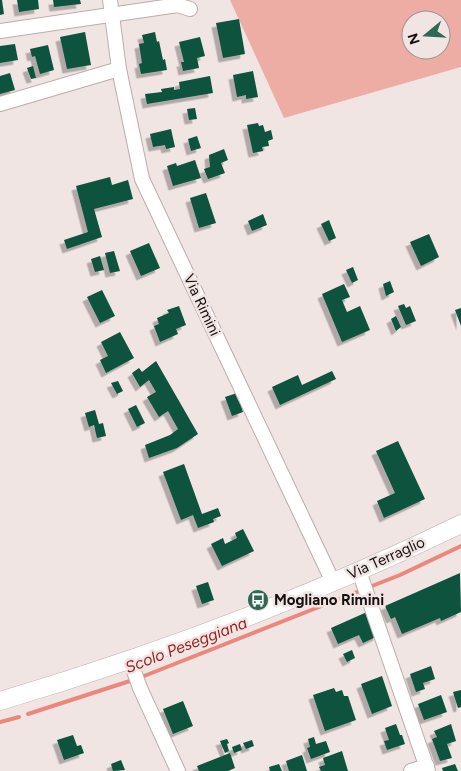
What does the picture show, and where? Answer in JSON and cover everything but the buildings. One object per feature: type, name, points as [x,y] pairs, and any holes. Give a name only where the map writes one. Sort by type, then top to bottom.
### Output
[{"type":"main road","name":"Via Terraglio","points":[[0,701],[78,678],[132,666],[333,582],[361,576],[461,524]]},
{"type":"street","name":"Via Rimini","points":[[110,0],[119,69],[142,179],[333,582]]},
{"type":"street","points":[[0,31],[178,5],[190,9]]},
{"type":"street","points":[[0,104],[119,69]]},
{"type":"street","points":[[361,576],[427,768],[411,771]]},
{"type":"street","points":[[132,666],[140,688],[178,771]]},
{"type":"shaded area","points":[[230,0],[461,0],[461,67],[284,118]]},
{"type":"waterway","name":"Scolo Peseggiana","points":[[139,678],[400,575],[461,546]]},
{"type":"waterway","name":"Scolo Peseggiana","points":[[28,714],[133,680]]},
{"type":"waterway","name":"Scolo Peseggiana","points":[[0,722],[19,717]]},
{"type":"place","name":"Mogliano Rimini","points":[[258,600]]}]
